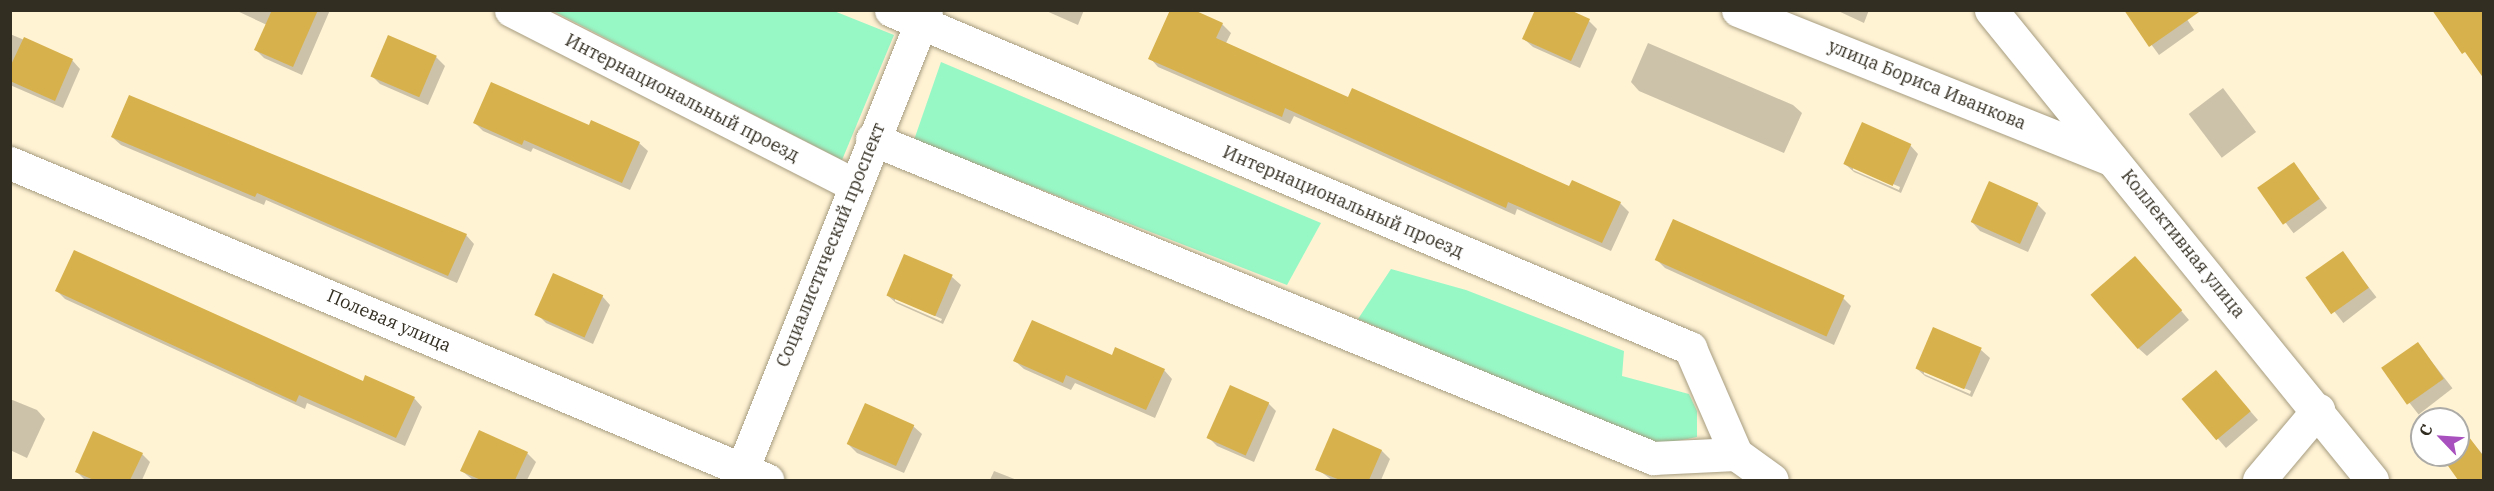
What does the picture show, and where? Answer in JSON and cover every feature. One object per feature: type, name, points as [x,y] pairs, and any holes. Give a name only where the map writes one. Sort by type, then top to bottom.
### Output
[{"type":"street","name":"Интернациональный проезд","points":[[511,10],[854,185]]},
{"type":"street","name":"Интернациональный проезд","points":[[891,10],[923,17],[1690,348],[1736,454]]},
{"type":"street","name":"улица Бориса Иванкова","points":[[1738,10],[2115,160]]},
{"type":"street","name":"Коллективная улица","points":[[1991,10],[2319,410],[2372,480]]},
{"type":"street","name":"Социалистический проспект","points":[[749,477],[854,185],[923,17]]},
{"type":"street","points":[[872,139],[1653,458],[1736,454],[1772,480]]},
{"type":"street","name":"Полевая улица","points":[[10,163],[749,477]]},
{"type":"street","points":[[2259,480],[2319,410]]},
{"type":"green space","points":[[553,11],[834,11],[894,35],[842,160]]},
{"type":"green space","points":[[941,62],[1321,223],[1287,285],[914,140]]},
{"type":"green space","points":[[1391,269],[1466,290],[1624,351],[1622,376],[1689,394],[1697,411],[1697,437],[1658,445],[1358,319]]},
{"type":"building","points":[[272,10],[318,10],[293,67],[254,50]]},
{"type":"building","points":[[1170,10],[1194,10],[1223,23],[1216,38],[1348,97],[1352,88],[1569,186],[1572,180],[1621,202],[1602,243],[1508,202],[1506,208],[1285,108],[1282,117],[1148,59]]},
{"type":"building","points":[[1535,10],[1570,10],[1590,19],[1571,61],[1522,39]]},
{"type":"building","points":[[2124,10],[2202,10],[2149,47]]},
{"type":"building","points":[[2432,10],[2484,10],[2484,79],[2465,52],[2462,54]]},
{"type":"building","points":[[388,35],[437,56],[419,97],[370,76]]},
{"type":"building","points":[[24,37],[73,59],[55,101],[10,81],[10,67]]},
{"type":"building","points":[[491,82],[589,125],[591,120],[640,142],[622,183],[524,140],[522,145],[473,123]]},
{"type":"building","points":[[129,95],[467,234],[448,276],[257,193],[255,197],[111,137]]},
{"type":"building","points":[[1862,122],[1911,144],[1893,186],[1843,164]]},
{"type":"building","points":[[2294,162],[2320,199],[2283,225],[2257,188]]},
{"type":"building","points":[[1989,181],[2038,203],[2020,244],[1971,222]]},
{"type":"building","points":[[1673,219],[1845,295],[1826,337],[1655,260]]},
{"type":"building","points":[[74,250],[363,381],[365,375],[415,397],[396,438],[299,395],[296,402],[55,291]]},
{"type":"building","points":[[2343,251],[2369,288],[2331,314],[2305,277]]},
{"type":"building","points":[[904,254],[953,275],[935,316],[886,295]]},
{"type":"building","points":[[2135,256],[2182,310],[2138,349],[2090,295]]},
{"type":"building","points":[[553,273],[603,295],[585,337],[534,315]]},
{"type":"building","points":[[1032,320],[1112,355],[1115,347],[1165,369],[1146,410],[1066,375],[1063,383],[1013,361]]},
{"type":"building","points":[[1933,327],[1982,348],[1964,389],[1915,368]]},
{"type":"building","points":[[2418,342],[2444,379],[2407,405],[2381,368]]},
{"type":"building","points":[[2216,370],[2251,411],[2216,440],[2182,399]]},
{"type":"building","points":[[1230,385],[1269,402],[1246,455],[1206,438]]},
{"type":"building","points":[[865,403],[914,425],[896,466],[847,444]]},
{"type":"building","points":[[1333,428],[1382,450],[1369,480],[1340,480],[1315,470]]},
{"type":"building","points":[[479,430],[528,452],[515,480],[481,480],[460,471]]},
{"type":"building","points":[[93,431],[143,453],[130,480],[94,480],[75,472]]},
{"type":"building","points":[[2470,438],[2484,457],[2484,480],[2458,480],[2449,467],[2470,467]]}]
